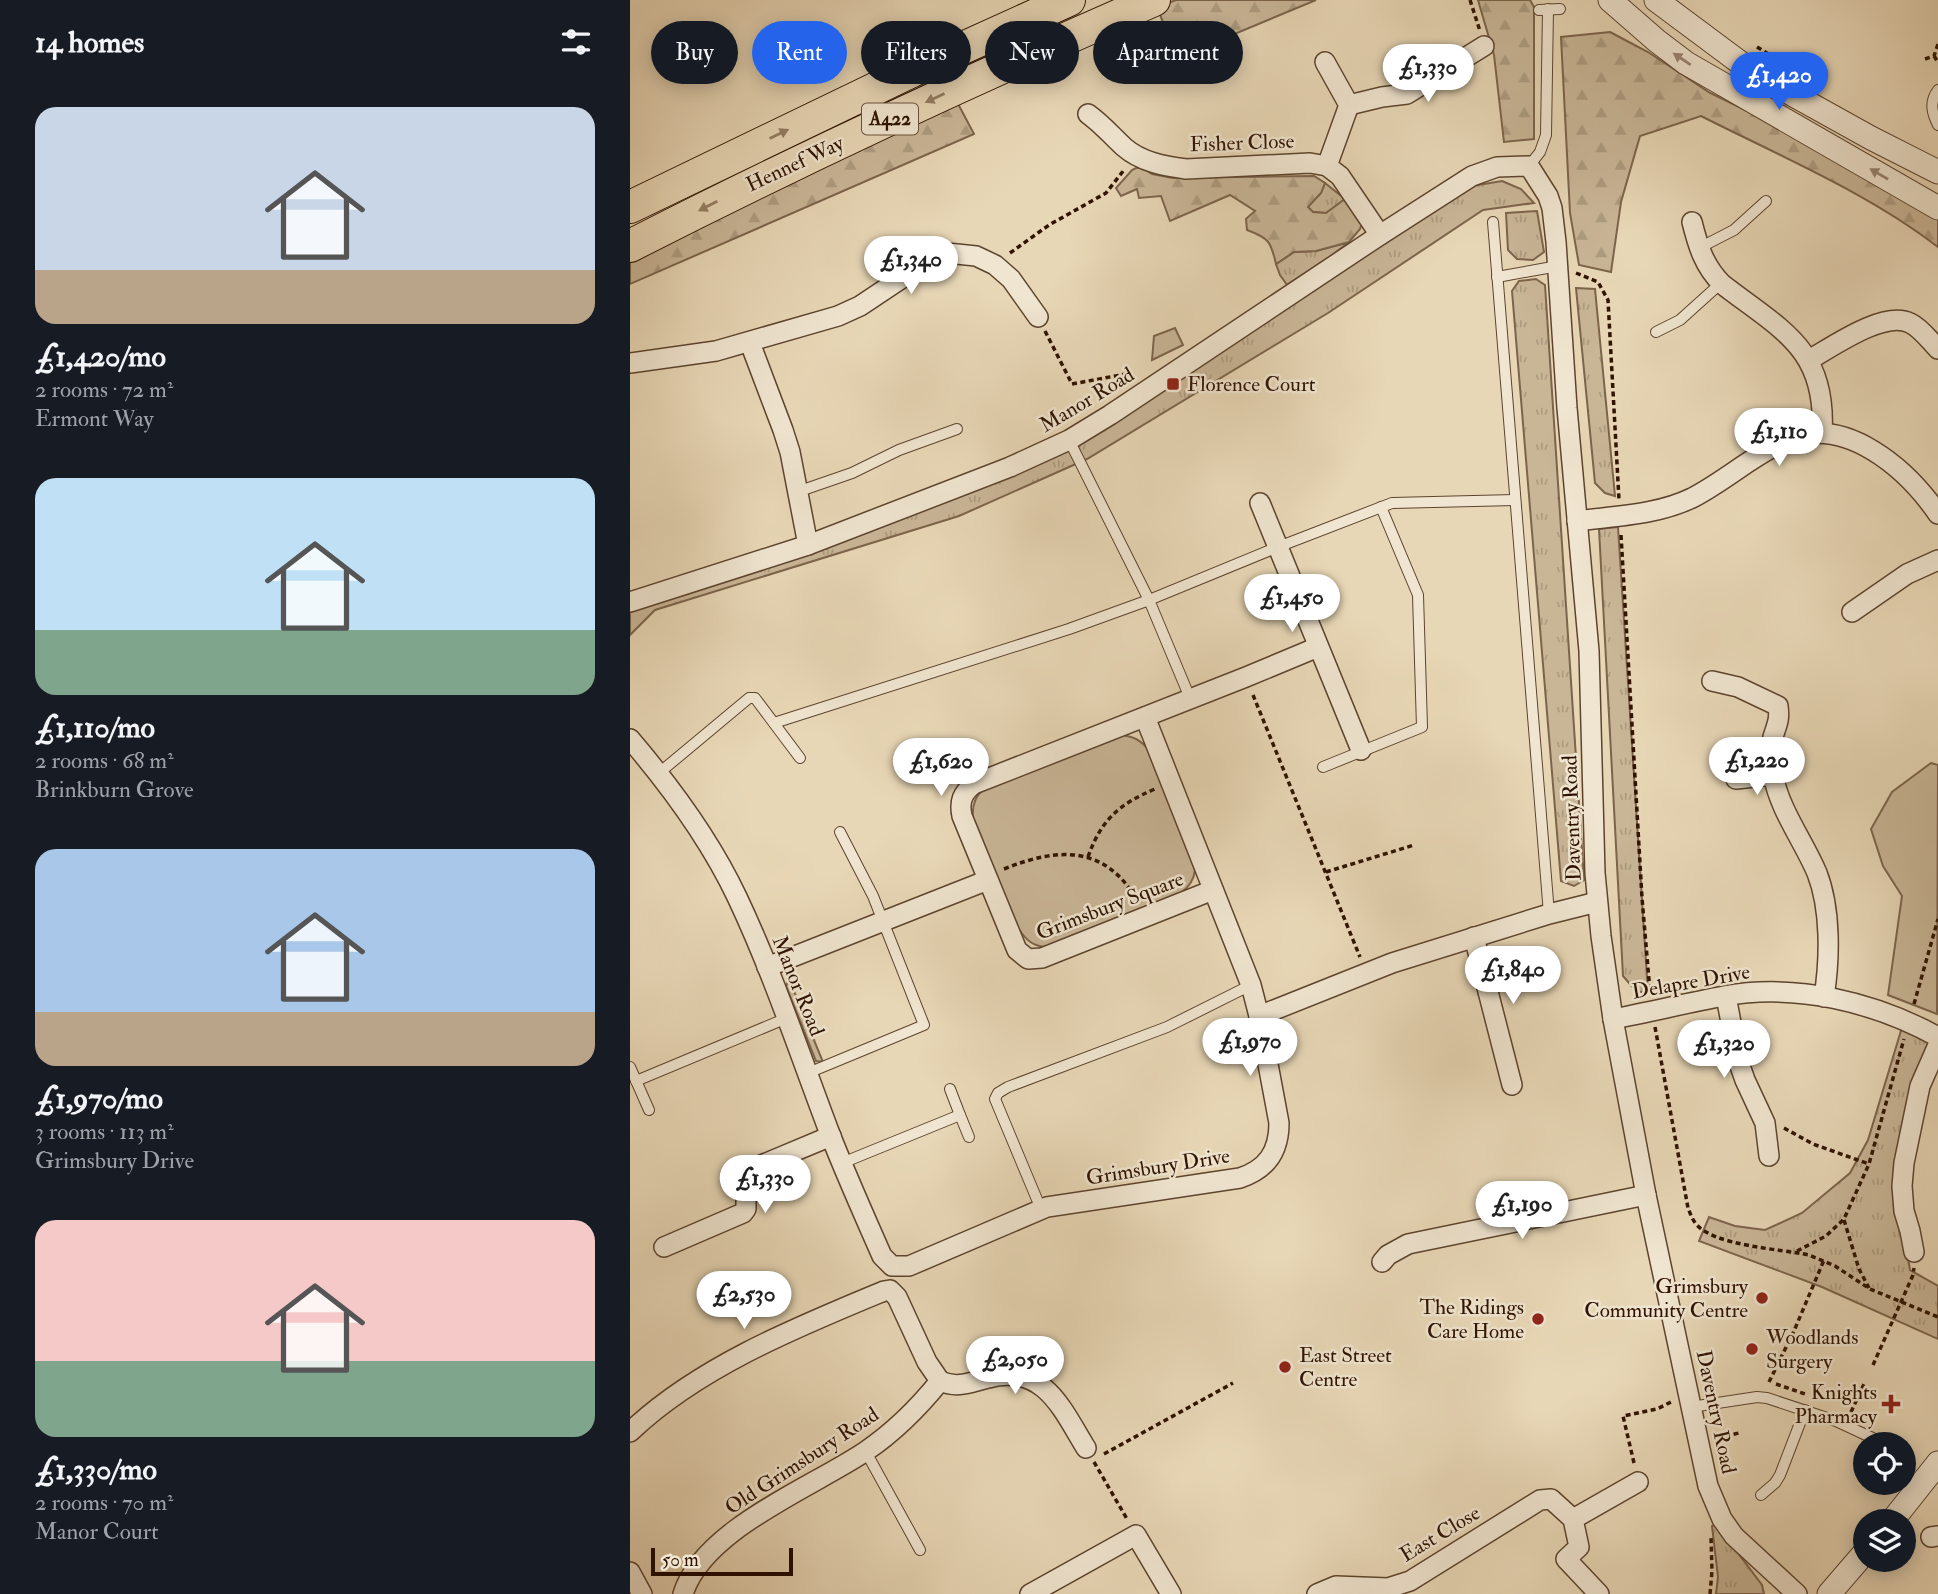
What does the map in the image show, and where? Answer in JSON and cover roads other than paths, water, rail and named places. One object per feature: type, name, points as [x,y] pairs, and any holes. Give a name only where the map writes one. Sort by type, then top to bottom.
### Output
[{"type":"highway","name":"Hennef Way","points":[[630,207],[912,71],[1069,0]]},
{"type":"highway","name":"Hennef Way","points":[[630,246],[910,109],[1154,0]]},
{"type":"street","points":[[1610,0],[1686,62],[1938,208]]},
{"type":"street","points":[[1657,1],[1754,73],[1938,172]]},
{"type":"street","points":[[1349,105],[1407,94],[1484,46]]},
{"type":"street","points":[[1325,62],[1349,105],[1327,166],[1339,176],[1380,235]]},
{"type":"street","name":"Fisher Close","points":[[1088,114],[1135,155],[1158,164],[1186,169],[1310,163],[1327,166]]},
{"type":"street","name":"Manor Road","points":[[630,602],[808,545],[1010,467],[1069,440],[1380,235],[1480,173],[1497,167],[1529,166]]},
{"type":"street","name":"Daventry Road","points":[[1529,166],[1544,187],[1552,208],[1589,651],[1597,902],[1613,1019],[1646,1195],[1708,1486],[1722,1519],[1734,1536],[1797,1594]]},
{"type":"street","points":[[1692,222],[1706,265],[1721,283],[1784,332],[1809,360],[1820,391],[1822,433]]},
{"type":"street","points":[[630,363],[699,354],[750,343],[838,316],[860,306],[922,264],[947,253],[966,254],[995,265],[1011,279],[1038,317]]},
{"type":"street","points":[[1809,360],[1871,326],[1895,321],[1915,326],[1938,349]]},
{"type":"street","points":[[750,343],[792,461],[808,545]]},
{"type":"street","points":[[1577,521],[1647,512],[1679,503],[1702,492],[1784,441],[1809,433],[1822,433],[1850,440],[1880,454],[1935,503]]},
{"type":"street","points":[[1260,503],[1361,750]]},
{"type":"street","points":[[1852,612],[1900,579],[1938,560]]},
{"type":"street","name":"Grimsbury Square","points":[[1213,890],[1042,958],[1028,959],[1017,950],[987,878],[962,816],[962,798],[974,784],[1318,647]]},
{"type":"street","points":[[1712,681],[1738,687],[1778,706],[1780,720],[1771,747],[1773,775],[1791,826],[1821,884],[1828,942],[1828,972],[1824,997]]},
{"type":"street","name":"Grimsbury Square","points":[[1145,717],[1251,985],[1259,1016]]},
{"type":"street","name":"Manor Road","points":[[630,739],[659,774],[707,844],[736,895],[767,967],[842,1163],[882,1256],[892,1266]]},
{"type":"street","points":[[1736,779],[1773,775]]},
{"type":"street","points":[[767,967],[987,878]]},
{"type":"street","points":[[1259,1016],[1367,973],[1474,937],[1597,902]]},
{"type":"street","points":[[1474,937],[1512,1085]]},
{"type":"street","name":"Delapre Drive","points":[[1613,1019],[1726,996],[1768,992],[1824,997],[1885,1013],[1938,1037]]},
{"type":"street","points":[[1726,996],[1738,1060],[1765,1123],[1769,1156]]},
{"type":"street","name":"Grimsbury Drive","points":[[892,1266],[909,1266],[1041,1209],[1240,1178],[1261,1169],[1276,1148],[1279,1123],[1259,1016]]},
{"type":"street","points":[[1914,1252],[1904,1211],[1904,1163],[1920,1086],[1938,1045]]},
{"type":"street","points":[[664,1247],[743,1213],[746,1209],[746,1178],[752,1170],[831,1136]]},
{"type":"street","points":[[1382,1262],[1388,1255],[1408,1244],[1646,1195]]},
{"type":"street","points":[[630,1432],[662,1404],[761,1345],[820,1317],[890,1290],[897,1297],[927,1362],[940,1381],[948,1385],[966,1385],[1000,1376],[1022,1376],[1035,1380],[1054,1397],[1090,1454]]},
{"type":"street","name":"Old Grimsbury Road","points":[[683,1594],[698,1565],[730,1535],[771,1507],[866,1452],[903,1421],[940,1381]]},
{"type":"street","points":[[1902,1509],[1938,1463]]},
{"type":"street","points":[[1599,1594],[1566,1559],[1579,1547],[1573,1519],[1638,1482]]},
{"type":"street","name":"East Close","points":[[1317,1594],[1336,1586],[1388,1588],[1410,1581],[1540,1500],[1552,1499],[1573,1519]]},
{"type":"street","points":[[1030,1594],[1136,1535],[1171,1594]]},
{"type":"street","points":[[1829,1594],[1853,1566]]},
{"type":"street","points":[[630,1572],[642,1594]]},
{"type":"lane","points":[[1529,166],[1540,152],[1546,135],[1544,10],[1560,9]]},
{"type":"lane","points":[[1938,90],[1934,95],[1931,113],[1938,125]]},
{"type":"lane","points":[[1699,248],[1734,230],[1766,201]]},
{"type":"lane","name":"Daventry Road","points":[[1493,222],[1549,914]]},
{"type":"lane","points":[[1497,277],[1558,265]]},
{"type":"lane","points":[[1656,332],[1680,320],[1721,283]]},
{"type":"lane","points":[[796,492],[852,473],[899,450],[957,429]]},
{"type":"lane","points":[[1069,440],[1149,600],[1190,698]]},
{"type":"lane","points":[[774,723],[1069,629],[1397,502],[1515,500]]},
{"type":"lane","points":[[1323,767],[1422,727],[1418,595],[1381,507]]},
{"type":"lane","points":[[659,774],[749,698],[755,698],[800,758]]},
{"type":"lane","points":[[808,1073],[924,1025],[883,921],[840,832]]},
{"type":"lane","points":[[1041,1209],[995,1099],[998,1093],[1167,1027],[1251,985]]},
{"type":"lane","points":[[636,1081],[787,1018]]},
{"type":"lane","points":[[630,1067],[649,1110]]},
{"type":"lane","points":[[950,1089],[969,1137]]},
{"type":"lane","points":[[842,1163],[960,1115]]},
{"type":"lane","points":[[1689,1400],[1757,1397],[1774,1399],[1862,1432]]},
{"type":"lane","points":[[1761,1495],[1780,1475],[1805,1410]]},
{"type":"lane","points":[[866,1452],[920,1550]]},
{"type":"place","name":"Florence Court","points":[[1173,384]]},
{"type":"place","name":"Grimsbury Community Centre","points":[[1762,1298]]},
{"type":"place","name":"The Ridings Care Home","points":[[1538,1319]]},
{"type":"place","name":"Woodlands Surgery","points":[[1752,1349]]},
{"type":"place","name":"East Street Centre","points":[[1285,1367]]},
{"type":"place","name":"Knights Pharmacy","points":[[1891,1404]]}]
